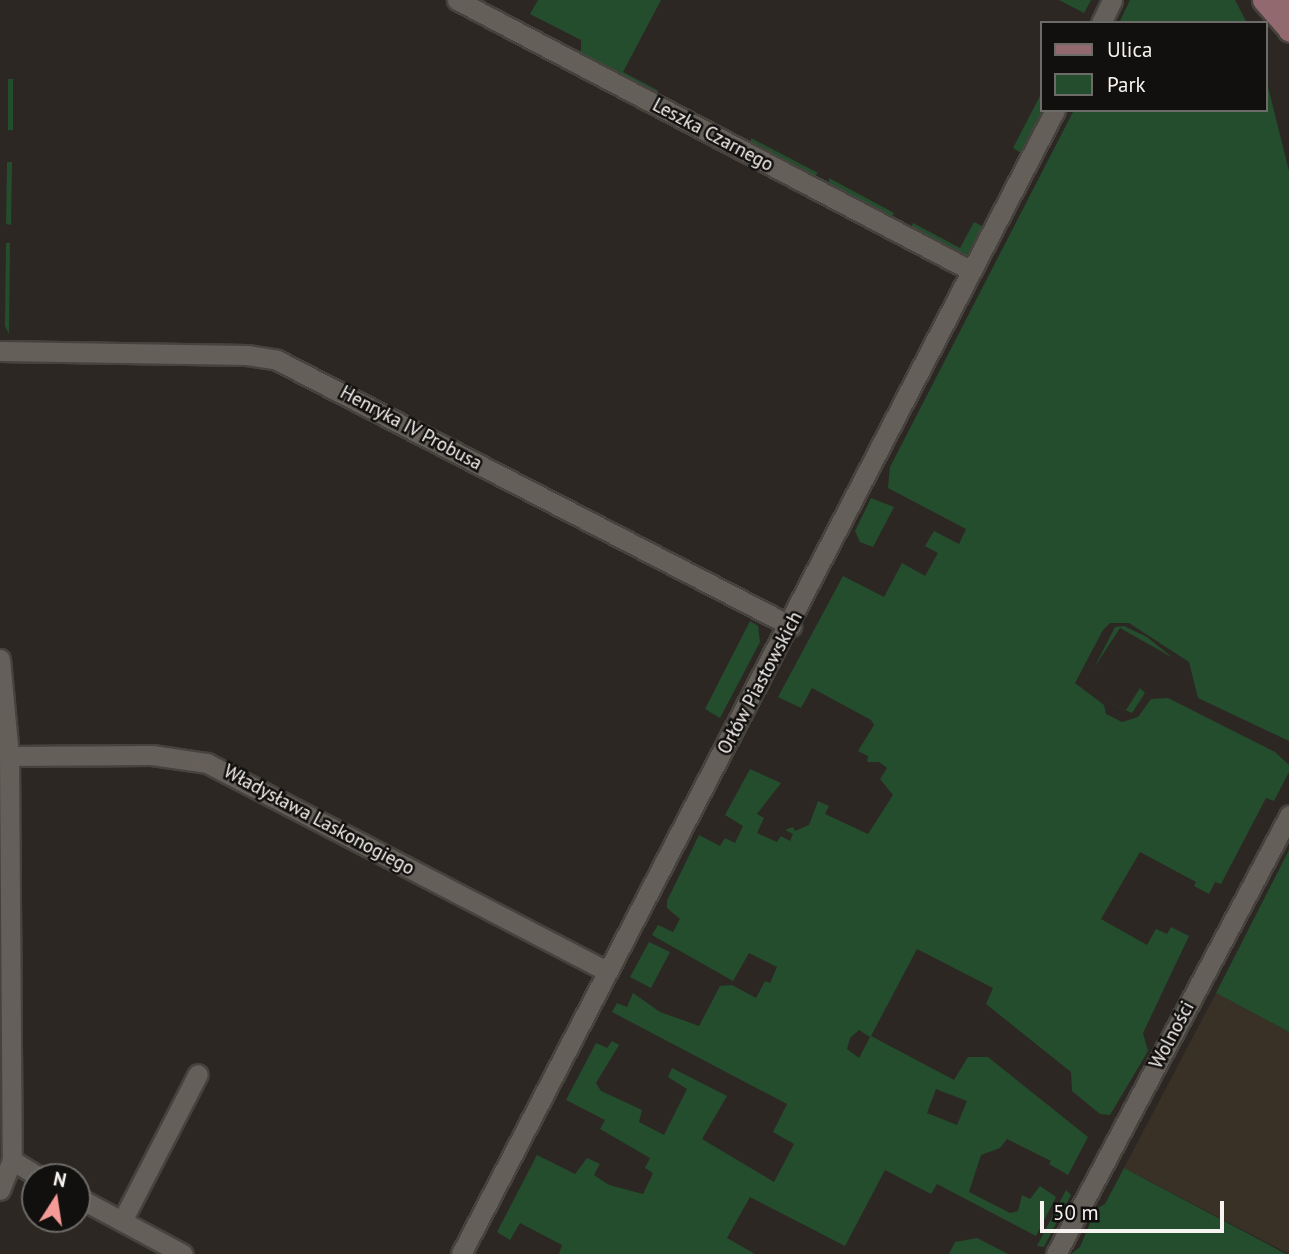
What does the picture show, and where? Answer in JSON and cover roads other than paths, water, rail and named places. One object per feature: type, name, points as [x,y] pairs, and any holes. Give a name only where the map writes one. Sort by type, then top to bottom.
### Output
[{"type":"street","name":"Leszka Czarnego","points":[[457,0],[970,270]]},
{"type":"street","points":[[1102,21],[1112,0]]},
{"type":"street","points":[[1263,0],[1289,30]]},
{"type":"street","points":[[1284,0],[1289,30]]},
{"type":"street","name":"Orłów Piastowskich","points":[[461,1254],[790,626],[970,270],[1054,112]]},
{"type":"street","name":"Henryka IV Probusa","points":[[0,351],[247,355],[277,360],[790,626]]},
{"type":"street","points":[[0,659],[9,756],[4,964],[12,1160],[0,1189]]},
{"type":"street","name":"Władysława Laskonogiego","points":[[9,756],[152,755],[208,763],[607,971]]},
{"type":"street","name":"Wolności","points":[[1056,1254],[1289,815]]},
{"type":"street","points":[[122,1221],[198,1074]]},
{"type":"street","points":[[12,1160],[21,1166]]},
{"type":"street","points":[[91,1204],[183,1254]]}]
